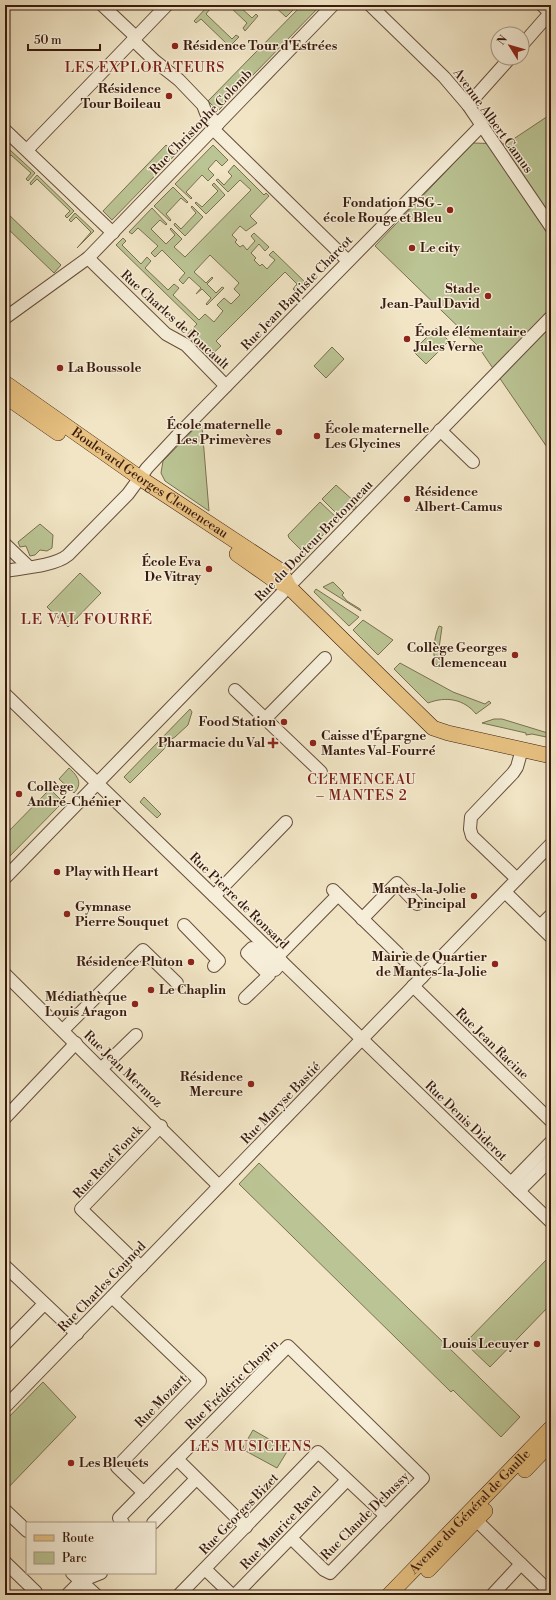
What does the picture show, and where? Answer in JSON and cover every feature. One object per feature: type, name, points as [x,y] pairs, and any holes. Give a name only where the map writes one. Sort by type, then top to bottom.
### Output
[{"type":"main road","name":"Boulevard Georges Clemenceau","points":[[5,383],[274,580],[289,587],[434,728],[448,733],[551,756]]},
{"type":"main road","name":"Boulevard Georges Clemenceau","points":[[5,396],[138,481]]},
{"type":"main road","name":"Avenue du Général de Gaulle","points":[[388,1595],[551,1428]]},
{"type":"main road","name":"Avenue du Général de Gaulle","points":[[403,1595],[551,1443]]},
{"type":"street","points":[[102,5],[155,62],[179,80],[203,104],[206,113],[216,127],[348,260]]},
{"type":"street","points":[[27,150],[167,5]]},
{"type":"street","name":"Rue Christophe Colomb","points":[[5,318],[88,258],[333,5]]},
{"type":"street","name":"Avenue Albert Camus","points":[[370,5],[444,77],[468,105],[551,227]]},
{"type":"street","points":[[530,36],[550,13],[542,5]]},
{"type":"street","points":[[468,105],[503,66]]},
{"type":"street","name":"Rue Jean Baptiste Charcot","points":[[5,571],[30,567],[64,558],[128,494],[138,481],[226,386],[482,125]]},
{"type":"street","points":[[5,130],[113,233]]},
{"type":"street","name":"Rue Charles de Foucault","points":[[88,258],[166,334],[186,345],[226,386]]},
{"type":"street","name":"Rue du Docteur Bretonneau","points":[[5,878],[551,317]]},
{"type":"street","points":[[440,430],[473,462]]},
{"type":"street","points":[[5,544],[30,567]]},
{"type":"street","points":[[265,719],[325,658]]},
{"type":"street","points":[[235,690],[321,772]]},
{"type":"street","name":"Rue Pierre de Ronsard","points":[[5,694],[362,1039]]},
{"type":"street","points":[[517,879],[472,836],[470,822],[471,817],[515,770],[520,760],[522,749]]},
{"type":"street","points":[[214,896],[286,822]]},
{"type":"street","name":"Rue Maryse Bastié","points":[[220,1186],[551,844]]},
{"type":"street","points":[[362,919],[397,883],[417,904]]},
{"type":"street","points":[[505,892],[551,937]]},
{"type":"street","points":[[245,998],[269,975],[247,953],[252,948],[275,970],[280,959],[335,893],[422,977]]},
{"type":"street","points":[[540,926],[551,915]]},
{"type":"street","points":[[184,925],[219,961],[214,966]]},
{"type":"street","points":[[63,1030],[143,950],[155,955],[177,983]]},
{"type":"street","name":"Rue Jean Mermoz","points":[[5,974],[161,1126],[220,1186]]},
{"type":"street","name":"Rue Jean Racine","points":[[413,986],[551,1121]]},
{"type":"street","points":[[102,1068],[136,1035]]},
{"type":"street","name":"Rue Denis Diderot","points":[[362,1039],[551,1222]]},
{"type":"street","points":[[5,1118],[76,1043]]},
{"type":"street","name":"Rue René Fonck","points":[[141,1267],[81,1209],[161,1126]]},
{"type":"street","points":[[515,1187],[551,1142]]},
{"type":"street","points":[[515,1187],[551,1159]]},
{"type":"street","name":"Rue Charles Gounod","points":[[5,1408],[220,1186]]},
{"type":"street","points":[[5,1266],[76,1334]]},
{"type":"street","name":"Rue Mozart","points":[[112,1297],[200,1382],[117,1467],[144,1493]]},
{"type":"street","points":[[5,1344],[44,1304]]},
{"type":"street","name":"Rue Frédéric Chopin","points":[[123,1522],[119,1518],[288,1346],[423,1478]]},
{"type":"street","name":"Rue Georges Bizet","points":[[179,1595],[318,1452],[347,1480]]},
{"type":"street","points":[[176,1459],[246,1527]]},
{"type":"street","name":"Rue Claude Debussy","points":[[291,1538],[324,1570],[330,1573],[423,1478]]},
{"type":"street","points":[[154,1522],[196,1479]]},
{"type":"street","points":[[347,1480],[386,1516]]},
{"type":"street","name":"Rue Maurice Ravel","points":[[235,1595],[347,1480]]},
{"type":"street","points":[[5,1510],[26,1530]]},
{"type":"street","points":[[476,1520],[551,1593]]},
{"type":"street","points":[[5,1562],[36,1592],[33,1595]]},
{"type":"street","points":[[492,1595],[521,1564]]},
{"type":"street","points":[[205,1569],[232,1595]]},
{"type":"street","points":[[77,1577],[95,1574]]},
{"type":"street","points":[[67,1595],[77,1577]]},
{"type":"street","points":[[77,1577],[96,1595]]},
{"type":"green space","points":[[228,5],[238,5],[252,18],[256,14],[258,16],[245,31],[243,28],[247,23]]},
{"type":"green space","points":[[273,5],[298,5],[286,17]]},
{"type":"green space","points":[[302,5],[321,5],[218,111],[208,101]]},
{"type":"green space","points":[[207,7],[210,9],[206,14],[232,39],[236,35],[239,37],[225,51],[223,49],[227,44],[201,19],[196,23],[194,21]]},
{"type":"green space","name":"Stade Jean-Paul David","points":[[551,114],[551,453],[477,345],[375,246],[473,143],[506,144]]},
{"type":"green space","points":[[166,145],[176,154],[112,220],[103,211]]},
{"type":"green space","points":[[213,145],[228,160],[222,166],[216,160],[208,169],[214,175],[208,181],[202,175],[186,192],[192,198],[191,199],[175,184]]},
{"type":"green space","points":[[10,150],[35,173],[28,181],[26,179],[31,173],[11,155],[6,160],[5,155]]},
{"type":"green space","points":[[234,165],[264,195],[266,193],[269,196],[250,216],[257,223],[246,231],[240,226],[232,235],[237,240],[235,242],[240,247],[243,245],[247,250],[255,241],[251,236],[254,233],[269,247],[265,251],[259,244],[251,253],[256,258],[254,260],[260,266],[262,264],[267,269],[275,260],[269,255],[273,251],[309,286],[299,295],[293,289],[297,284],[285,272],[216,341],[221,346],[207,359],[185,337],[197,324],[116,245],[123,238],[126,241],[122,245],[141,264],[147,257],[151,261],[145,268],[168,290],[174,284],[179,288],[173,295],[199,320],[205,314],[214,322],[223,311],[217,305],[224,298],[231,304],[240,295],[234,289],[239,283],[210,255],[194,272],[206,283],[212,277],[213,278],[207,284],[216,293],[222,287],[224,288],[207,305],[206,304],[211,298],[202,289],[196,294],[201,288],[189,277],[183,284],[179,280],[185,273],[162,250],[155,257],[151,253],[158,246],[138,228],[132,234],[129,232],[152,208],[167,224],[166,225],[160,220],[151,229],[166,244],[175,235],[170,229],[171,228],[182,239],[174,247],[185,257],[251,190],[240,180],[228,192],[216,180],[218,179],[224,185],[232,176],[228,172]]},
{"type":"green space","points":[[37,175],[74,211],[67,218],[65,216],[70,211],[37,179],[31,185],[30,183]]},
{"type":"green space","points":[[214,183],[225,195],[206,214],[195,203],[196,202],[202,207],[218,191],[212,185]]},
{"type":"green space","points":[[173,187],[188,202],[187,203],[181,198],[166,214],[171,220],[170,221],[154,206]]},
{"type":"green space","points":[[192,206],[203,217],[185,236],[174,225],[175,223],[181,229],[196,213],[191,207]]},
{"type":"green space","points":[[5,211],[61,265],[54,273],[5,226]]},
{"type":"green space","points":[[75,213],[94,231],[77,248],[91,232],[76,217],[71,222],[69,220]]},
{"type":"green space","points":[[436,328],[449,341],[426,364],[413,351]]},
{"type":"green space","points":[[332,347],[344,359],[326,378],[314,366]]},
{"type":"green space","points":[[199,424],[202,426],[209,511],[165,481],[161,473],[163,461]]},
{"type":"green space","points":[[336,485],[355,502],[356,507],[355,511],[350,507],[340,517],[322,499]]},
{"type":"green space","points":[[320,502],[338,519],[305,554],[289,538],[288,535]]},
{"type":"green space","points":[[40,524],[53,535],[52,548],[47,551],[40,550],[35,555],[30,556],[26,546],[20,547],[18,542]]},
{"type":"green space","points":[[80,573],[101,593],[68,627],[47,607]]},
{"type":"green space","points":[[333,582],[344,593],[342,595],[347,601],[361,611],[323,587]]},
{"type":"green space","points":[[316,589],[359,617],[349,626],[314,592]]},
{"type":"green space","points":[[363,620],[393,640],[378,655],[353,630]]},
{"type":"green space","points":[[439,626],[442,627],[439,648],[441,667],[438,668],[434,659],[434,647]]},
{"type":"green space","points":[[400,663],[453,692],[485,704],[489,701],[491,703],[476,714],[466,705],[454,700],[448,699],[428,703],[394,669]]},
{"type":"green space","points":[[190,709],[192,712],[188,725],[175,737],[168,741],[164,749],[130,783],[124,777]]},
{"type":"green space","points":[[494,719],[502,719],[551,734],[551,738],[532,734],[526,735],[526,733],[482,723]]},
{"type":"green space","points":[[69,768],[77,777],[79,783],[77,790],[74,793],[59,779]]},
{"type":"green space","points":[[50,789],[63,802],[5,861],[5,835]]},
{"type":"green space","points":[[144,797],[161,814],[157,818],[140,802]]},
{"type":"green space","points":[[259,1163],[520,1417],[501,1437],[453,1390],[451,1392],[239,1184]]},
{"type":"green space","points":[[551,1255],[551,1304],[490,1367],[465,1343]]},
{"type":"green space","points":[[43,1382],[76,1417],[5,1491],[5,1421]]},
{"type":"green space","points":[[253,1430],[288,1450],[277,1468],[242,1449]]},
{"type":"place","name":"Résidence Tour d'Estrées","points":[[175,46]]},
{"type":"place","name":"Résidence Tour Boileau","points":[[169,96]]},
{"type":"place","name":"Fondation PSG - école Rouge et Bleu","points":[[450,210]]},
{"type":"place","name":"Le city","points":[[412,248]]},
{"type":"place","name":"Stade Jean-Paul David","points":[[488,296]]},
{"type":"place","name":"École élémentaire Jules Verne","points":[[407,339]]},
{"type":"place","name":"La Boussole","points":[[60,368]]},
{"type":"place","name":"École maternelle Les Primevères","points":[[279,432]]},
{"type":"place","name":"École maternelle Les Glycines","points":[[317,436]]},
{"type":"place","name":"Résidence Albert-Camus","points":[[407,499]]},
{"type":"place","name":"École Eva De Vitray","points":[[209,569]]},
{"type":"place","name":"Collège Georges Clemenceau","points":[[515,655]]},
{"type":"place","name":"Food Station","points":[[284,722]]},
{"type":"place","name":"Pharmacie du Val","points":[[273,743]]},
{"type":"place","name":"Caisse d'Épargne Mantes Val-Fourré","points":[[313,743]]},
{"type":"place","name":"Collège André-Chénier","points":[[19,794]]},
{"type":"place","name":"Play with Heart","points":[[57,872]]},
{"type":"place","name":"Mantes-la-Jolie Principal","points":[[474,896]]},
{"type":"place","name":"Gymnase Pierre Souquet","points":[[67,914]]},
{"type":"place","name":"Résidence Pluton","points":[[191,962]]},
{"type":"place","name":"Mairie de Quartier de Mantes-la-Jolie","points":[[495,964]]},
{"type":"place","name":"Le Chaplin","points":[[151,990]]},
{"type":"place","name":"Médiathèque Louis Aragon","points":[[135,1004]]},
{"type":"place","name":"Résidence Mercure","points":[[251,1084]]},
{"type":"place","name":"Louis Lecuyer","points":[[537,1344]]},
{"type":"place","name":"Les Bleuets","points":[[71,1463]]},
{"type":"district","name":"LES EXPLORATEURS","points":[[145,68]]},
{"type":"district","name":"LE VAL FOURRÉ","points":[[87,619]]},
{"type":"district","name":"CLEMENCEAU – MANTES 2","points":[[362,788]]},
{"type":"district","name":"LES MUSICIENS","points":[[251,1447]]}]
